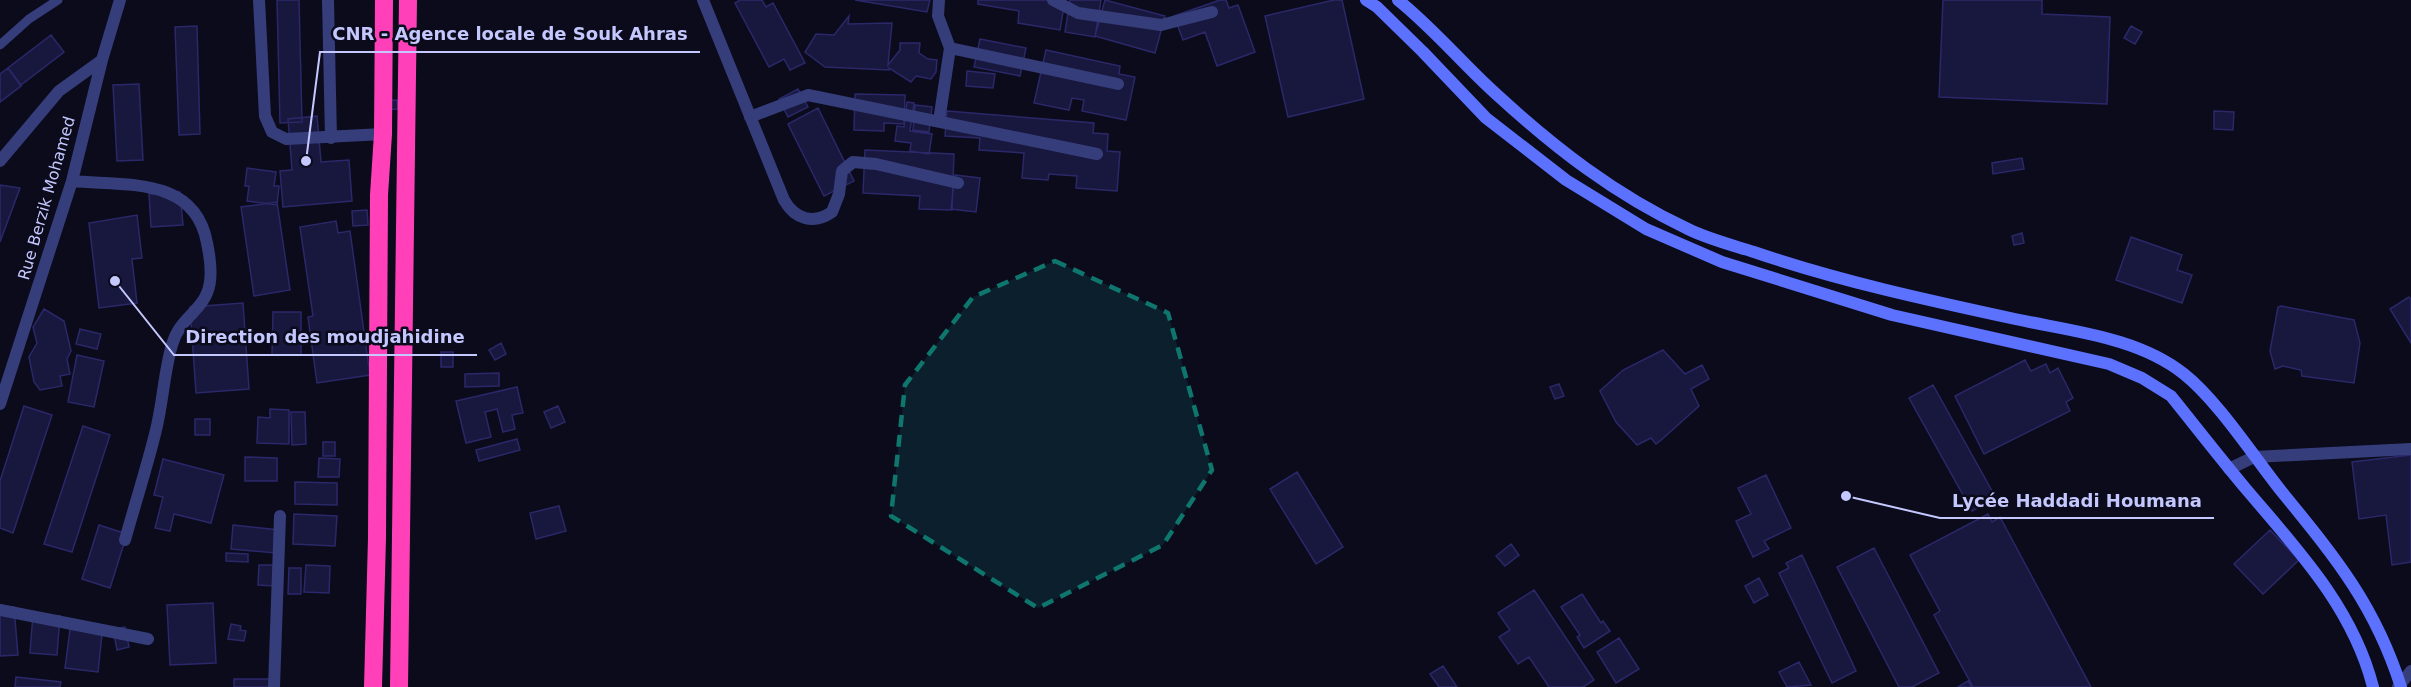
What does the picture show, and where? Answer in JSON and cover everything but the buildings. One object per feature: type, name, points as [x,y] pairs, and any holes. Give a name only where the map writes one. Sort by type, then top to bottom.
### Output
[{"type":"highway","points":[[373,687],[377,527],[379,195],[384,0]]},
{"type":"highway","points":[[399,687],[408,0]]},
{"type":"street","name":"Rue Berzik Mohamed","points":[[0,404],[72,181],[102,60],[120,0]]},
{"type":"street","points":[[259,0],[265,116],[277,137],[286,139],[330,138],[382,134]]},
{"type":"street","points":[[327,0],[330,138]]},
{"type":"street","points":[[703,0],[784,200],[796,215],[804,219],[825,217],[832,212],[839,194],[842,171],[853,162],[876,164],[958,183]]},
{"type":"street","points":[[939,0],[938,16],[950,48],[939,121]]},
{"type":"street","points":[[1053,0],[1078,13],[1161,25],[1212,12]]},
{"type":"street","points":[[1366,0],[1377,7],[1423,52],[1486,118],[1566,180],[1646,229],[1722,262],[1892,315],[2109,364],[2142,378],[2171,396],[2229,469],[2311,565],[2349,623],[2368,668],[2373,687]]},
{"type":"street","points":[[1398,0],[1495,93],[1574,162],[1618,193],[1691,231],[1790,264],[1934,302],[2122,343],[2155,355],[2184,374],[2209,399],[2346,572],[2368,606],[2387,645],[2400,686]]},
{"type":"street","points":[[950,48],[1118,84]]},
{"type":"street","points":[[0,161],[59,91],[102,60]]},
{"type":"street","points":[[750,117],[808,95],[1097,154]]},
{"type":"street","points":[[72,181],[163,189],[178,195],[199,219],[206,235],[210,254],[207,293],[176,331],[157,429],[124,540]]},
{"type":"street","points":[[2229,469],[2254,457],[2411,449]]},
{"type":"street","points":[[274,687],[280,516]]},
{"type":"street","points":[[0,610],[148,639]]},
{"type":"street","points":[[2400,686],[2411,671]]},
{"type":"lane","points":[[0,45],[29,18],[57,0]]},
{"type":"highlighted area","points":[[1055,261],[1168,313],[1212,470],[1163,545],[1038,608],[891,516],[905,385],[973,297]]},
{"type":"place","name":"CNR - Agence locale de Souk Ahras","points":[[306,161]]},
{"type":"place","name":"Direction des moudjahidine","points":[[115,281]]},
{"type":"place","name":"Lycée Haddadi Houmana","points":[[1846,496]]}]
